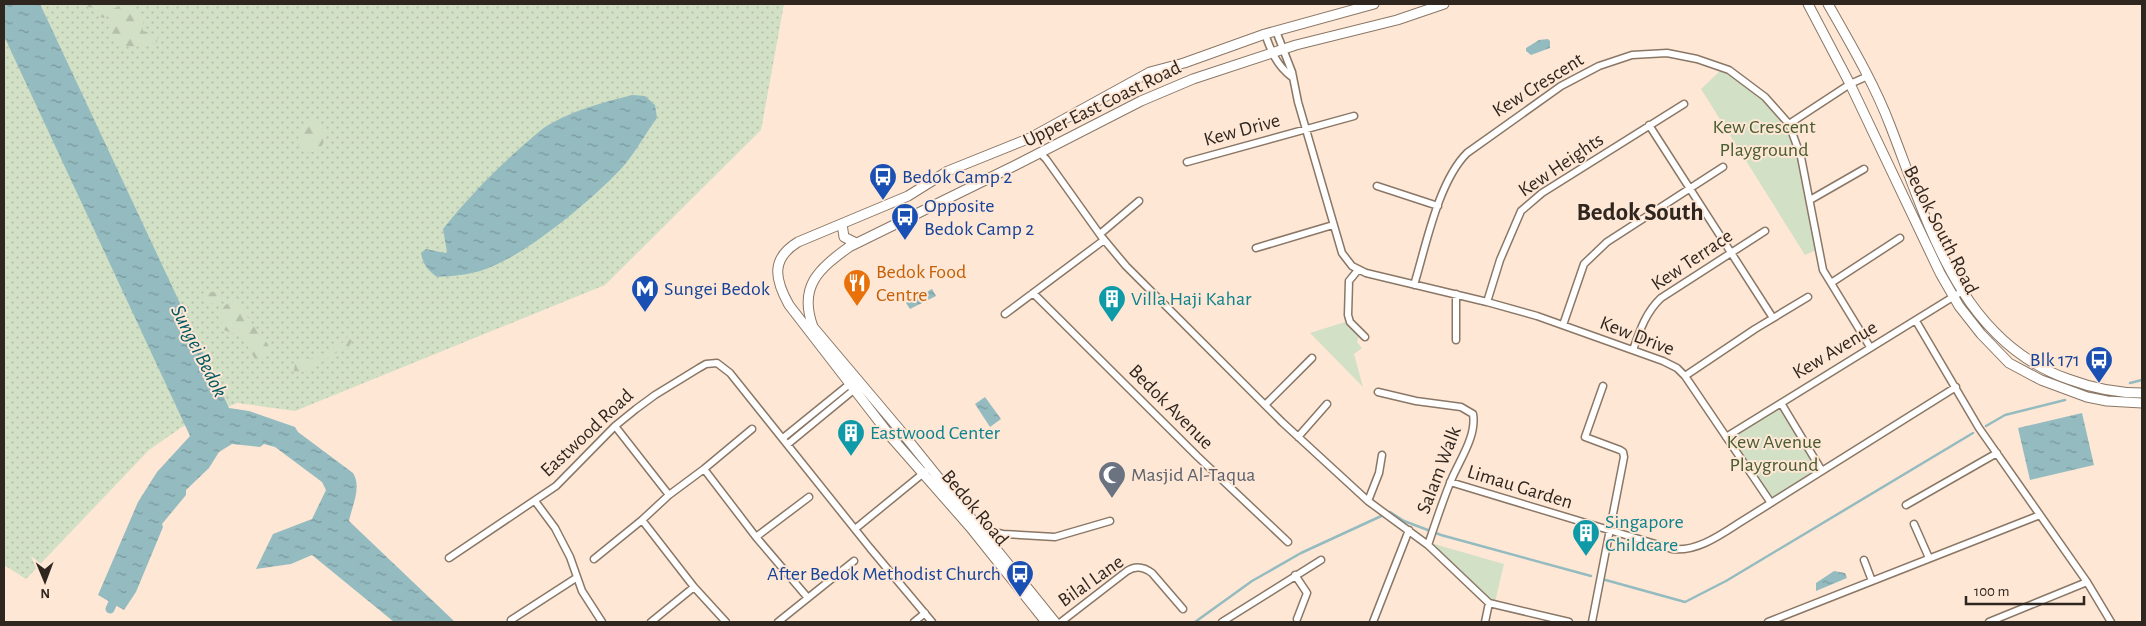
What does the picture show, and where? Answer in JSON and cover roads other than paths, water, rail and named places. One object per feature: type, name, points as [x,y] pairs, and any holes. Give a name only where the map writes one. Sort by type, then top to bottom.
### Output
[{"type":"main road","name":"Upper East Coast Road","points":[[777,270],[784,252],[791,246],[908,196],[948,170],[1030,138],[1150,72],[1184,63],[1276,30],[1374,4]]},
{"type":"main road","name":"Upper East Coast Road","points":[[809,295],[817,273],[826,264],[856,243],[1040,153],[1141,101],[1193,79],[1355,29],[1397,20],[1444,4]]},
{"type":"main road","name":"Bedok South Road","points":[[1808,4],[1850,84],[1953,297],[1981,334],[2009,363],[2041,380],[2086,397],[2107,401],[2142,403]]},
{"type":"main road","name":"Bedok South Road","points":[[1828,4],[1868,76],[1891,125],[1922,211],[1961,292],[1997,335],[2019,354],[2039,366],[2060,376],[2104,390],[2142,393]]},
{"type":"main road","points":[[842,224],[844,237],[856,243]]},
{"type":"main road","name":"Bedok Road","points":[[777,270],[779,286],[789,305],[926,471],[1046,622]]},
{"type":"main road","name":"Bedok Road","points":[[809,295],[808,309],[813,327],[855,384]]},
{"type":"main road","name":"Bedok Road","points":[[926,471],[979,529],[1054,622]]},
{"type":"street","name":"Kew Drive","points":[[1276,30],[1292,72],[1333,225],[1345,258],[1358,270],[1487,302],[1563,325],[1677,368],[1685,376],[1771,503]]},
{"type":"street","name":"Kew Drive","points":[[1265,34],[1272,54],[1285,72],[1292,77]]},
{"type":"street","name":"Kew Crescent","points":[[1414,285],[1438,206],[1455,166],[1467,152],[1561,86],[1599,66],[1632,54],[1668,53],[1722,67],[1741,77],[1760,92],[1789,124],[1799,149],[1822,266],[1870,347]]},
{"type":"street","points":[[1789,124],[1850,84],[1868,76]]},
{"type":"street","name":"Kew Heights","points":[[1487,302],[1500,260],[1521,211],[1542,193],[1684,104]]},
{"type":"street","name":"Kew Drive","points":[[1187,162],[1354,116]]},
{"type":"street","points":[[1649,125],[1773,318]]},
{"type":"street","points":[[1040,153],[1065,184],[1104,240],[1126,266],[1176,318],[1298,437],[1368,501],[1428,545],[1489,603],[1569,622]]},
{"type":"street","points":[[1563,325],[1582,270],[1592,254],[1607,242],[1723,167]]},
{"type":"street","points":[[1810,200],[1864,169]]},
{"type":"street","points":[[1378,186],[1438,206]]},
{"type":"street","points":[[1100,234],[1139,201]]},
{"type":"street","points":[[1256,248],[1333,225]]},
{"type":"street","name":"Kew Terrace","points":[[1633,350],[1651,307],[1661,298],[1765,231]]},
{"type":"street","points":[[1831,283],[1900,238]]},
{"type":"street","points":[[1005,314],[1104,240]]},
{"type":"street","points":[[1358,270],[1349,281],[1348,315],[1350,322],[1365,337]]},
{"type":"street","name":"Kew Avenue","points":[[1726,437],[1961,292]]},
{"type":"street","name":"Bedok Avenue","points":[[1033,293],[1197,456],[1288,542]]},
{"type":"street","points":[[1456,294],[1456,340]]},
{"type":"street","points":[[1685,376],[1808,297]]},
{"type":"street","points":[[1916,321],[1981,431],[2087,582],[2112,622]]},
{"type":"street","points":[[1266,404],[1312,358]]},
{"type":"street","name":"Eastwood Road","points":[[449,558],[565,479],[615,426],[661,391],[704,366],[717,363],[730,373],[932,622]]},
{"type":"street","points":[[786,441],[855,384]]},
{"type":"street","points":[[1592,622],[1623,452],[1585,437],[1603,386]]},
{"type":"street","name":"Limau Garden","points":[[1450,482],[1672,549],[1690,549],[1714,538],[1956,387]]},
{"type":"street","name":"Salam Walk","points":[[1378,392],[1461,407],[1473,414],[1474,422],[1471,434],[1450,482],[1428,545]]},
{"type":"street","points":[[1781,403],[1822,470]]},
{"type":"street","points":[[1298,437],[1327,404]]},
{"type":"street","points":[[615,426],[669,495]]},
{"type":"street","points":[[594,559],[669,495],[752,429]]},
{"type":"street","points":[[1906,505],[1997,453]]},
{"type":"street","points":[[1368,501],[1379,473],[1382,455]]},
{"type":"street","points":[[704,468],[756,538],[808,598]]},
{"type":"street","points":[[855,529],[926,471]]},
{"type":"street","points":[[756,538],[809,497]]},
{"type":"street","points":[[534,501],[566,548],[584,596],[602,622]]},
{"type":"street","points":[[1768,622],[1776,621],[2040,515]]},
{"type":"street","points":[[642,520],[694,587],[726,622]]},
{"type":"street","points":[[970,527],[1003,534],[1055,537],[1110,521]]},
{"type":"street","points":[[1914,524],[1929,558]]},
{"type":"street","points":[[1373,622],[1409,530]]},
{"type":"street","points":[[1222,622],[1321,560]]},
{"type":"street","points":[[1864,560],[1872,581]]},
{"type":"street","points":[[778,622],[854,561]]},
{"type":"street","name":"Bilal Lane","points":[[1061,622],[1127,571],[1139,567],[1152,573],[1183,609]]},
{"type":"street","points":[[1295,575],[1307,593],[1297,619]]},
{"type":"street","points":[[511,620],[576,578]]},
{"type":"street","points":[[1988,622],[2087,582]]},
{"type":"street","points":[[651,622],[694,587]]},
{"type":"street","points":[[1485,622],[1489,603]]},
{"type":"street","points":[[914,622],[925,614]]},
{"type":"water","points":[[4,4],[40,4],[229,408],[249,411],[295,427],[298,432],[353,473],[357,484],[356,497],[349,521],[455,622],[394,622],[312,555],[291,564],[256,569],[273,534],[312,519],[326,490],[322,482],[275,447],[264,444],[260,447],[232,444],[219,452],[209,468],[186,490],[186,495],[162,524],[163,527],[136,592],[124,610],[98,595],[138,502],[157,472],[190,436],[4,36]]},
{"type":"water","points":[[1548,39],[1550,41],[1550,48],[1531,55],[1526,51],[1526,48],[1539,40]]},
{"type":"water","points":[[632,95],[645,96],[655,105],[657,118],[624,165],[591,198],[536,241],[500,263],[477,272],[454,276],[437,277],[429,269],[423,261],[421,253],[426,249],[447,252],[443,229],[489,178],[535,135],[548,125],[571,114],[601,103]]},
{"type":"water","points":[[932,289],[936,296],[910,309],[906,303]]},
{"type":"water","points":[[985,397],[1001,419],[990,427],[975,404]]},
{"type":"water","points":[[2082,413],[2094,465],[2030,480],[2018,428]]},
{"type":"water","points":[[1834,571],[1845,573],[1847,578],[1816,591],[1816,583]]},
{"type":"waterway","points":[[2130,383],[2142,380]]},
{"type":"waterway","points":[[1986,426],[2005,415],[2065,400]]},
{"type":"waterway","points":[[1602,579],[1685,602],[1726,581],[1973,433]]},
{"type":"waterway","points":[[1195,622],[1252,581],[1301,553],[1390,512],[1404,521],[1441,535],[1591,576]]},
{"type":"waterway","points":[[110,609],[117,594]]},
{"type":"place","name":"Bedok Camp 2","points":[[883,201]]},
{"type":"place","name":"Opposite Bedok Camp 2","points":[[905,241]]},
{"type":"place","name":"Bedok Food Centre","points":[[857,307]]},
{"type":"place","name":"Sungei Bedok","points":[[645,313]]},
{"type":"place","name":"Villa Haji Kahar","points":[[1112,323]]},
{"type":"place","name":"Blk 171","points":[[2099,384]]},
{"type":"place","name":"Eastwood Center","points":[[851,457]]},
{"type":"place","name":"Masjid Al-Taqua","points":[[1112,499]]},
{"type":"place","name":"Singapore Childcare","points":[[1586,557]]},
{"type":"place","name":"After Bedok Methodist Church","points":[[1020,598]]},
{"type":"district","name":"Bedok South","points":[[1640,212]]},
{"type":"park label","name":"Kew Crescent Playground","points":[[1764,138]]},
{"type":"park label","name":"Kew Avenue Playground","points":[[1774,454]]}]
